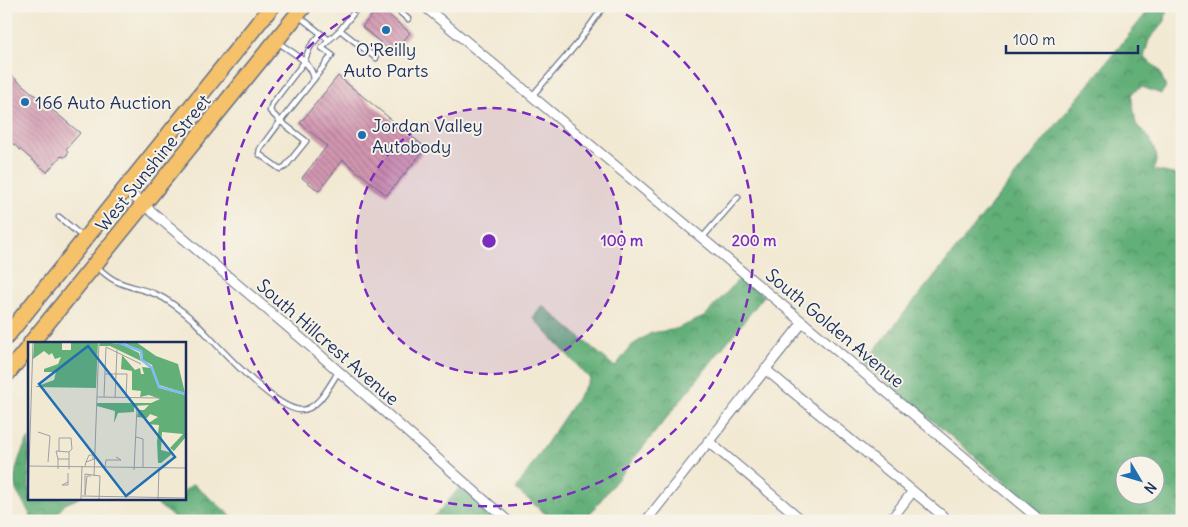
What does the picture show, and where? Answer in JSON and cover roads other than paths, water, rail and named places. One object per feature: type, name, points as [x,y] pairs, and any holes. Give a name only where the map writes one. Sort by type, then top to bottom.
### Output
[{"type":"main road","name":"West Sunshine Street","points":[[6,336],[272,6]]},
{"type":"main road","name":"West Sunshine Street","points":[[33,342],[300,11]]},
{"type":"main road","points":[[8,369],[28,348]]},
{"type":"street","name":"South Golden Avenue","points":[[424,6],[1038,520]]},
{"type":"street","name":"South Hillcrest Avenue","points":[[125,189],[339,371],[508,521]]},
{"type":"street","points":[[651,519],[708,441],[803,322]]},
{"type":"street","points":[[765,370],[949,521]]},
{"type":"street","points":[[708,441],[803,521]]},
{"type":"street","points":[[890,521],[913,491]]},
{"type":"lane","points":[[321,34],[310,47],[304,62],[272,104],[270,111],[280,121],[306,140],[285,167],[280,169],[259,154],[260,149],[280,121],[332,55],[322,48],[340,30],[358,6]]},
{"type":"lane","points":[[393,6],[400,8],[408,19]]},
{"type":"lane","points":[[532,96],[576,45],[602,9]]},
{"type":"lane","points":[[300,11],[329,40]]},
{"type":"lane","points":[[340,30],[376,58]]},
{"type":"lane","points":[[276,40],[304,62],[313,74],[314,80]]},
{"type":"lane","points":[[702,238],[738,197]]},
{"type":"lane","points":[[58,217],[85,238]]},
{"type":"lane","points":[[94,265],[116,281],[157,295],[191,319],[264,390],[288,407],[300,410],[309,408],[317,403],[339,371]]},
{"type":"place","name":"O'Reilly Auto Parts","points":[[386,30]]},
{"type":"place","name":"166 Auto Auction","points":[[25,102]]},
{"type":"place","name":"Jordan Valley Autobody","points":[[362,135]]}]
